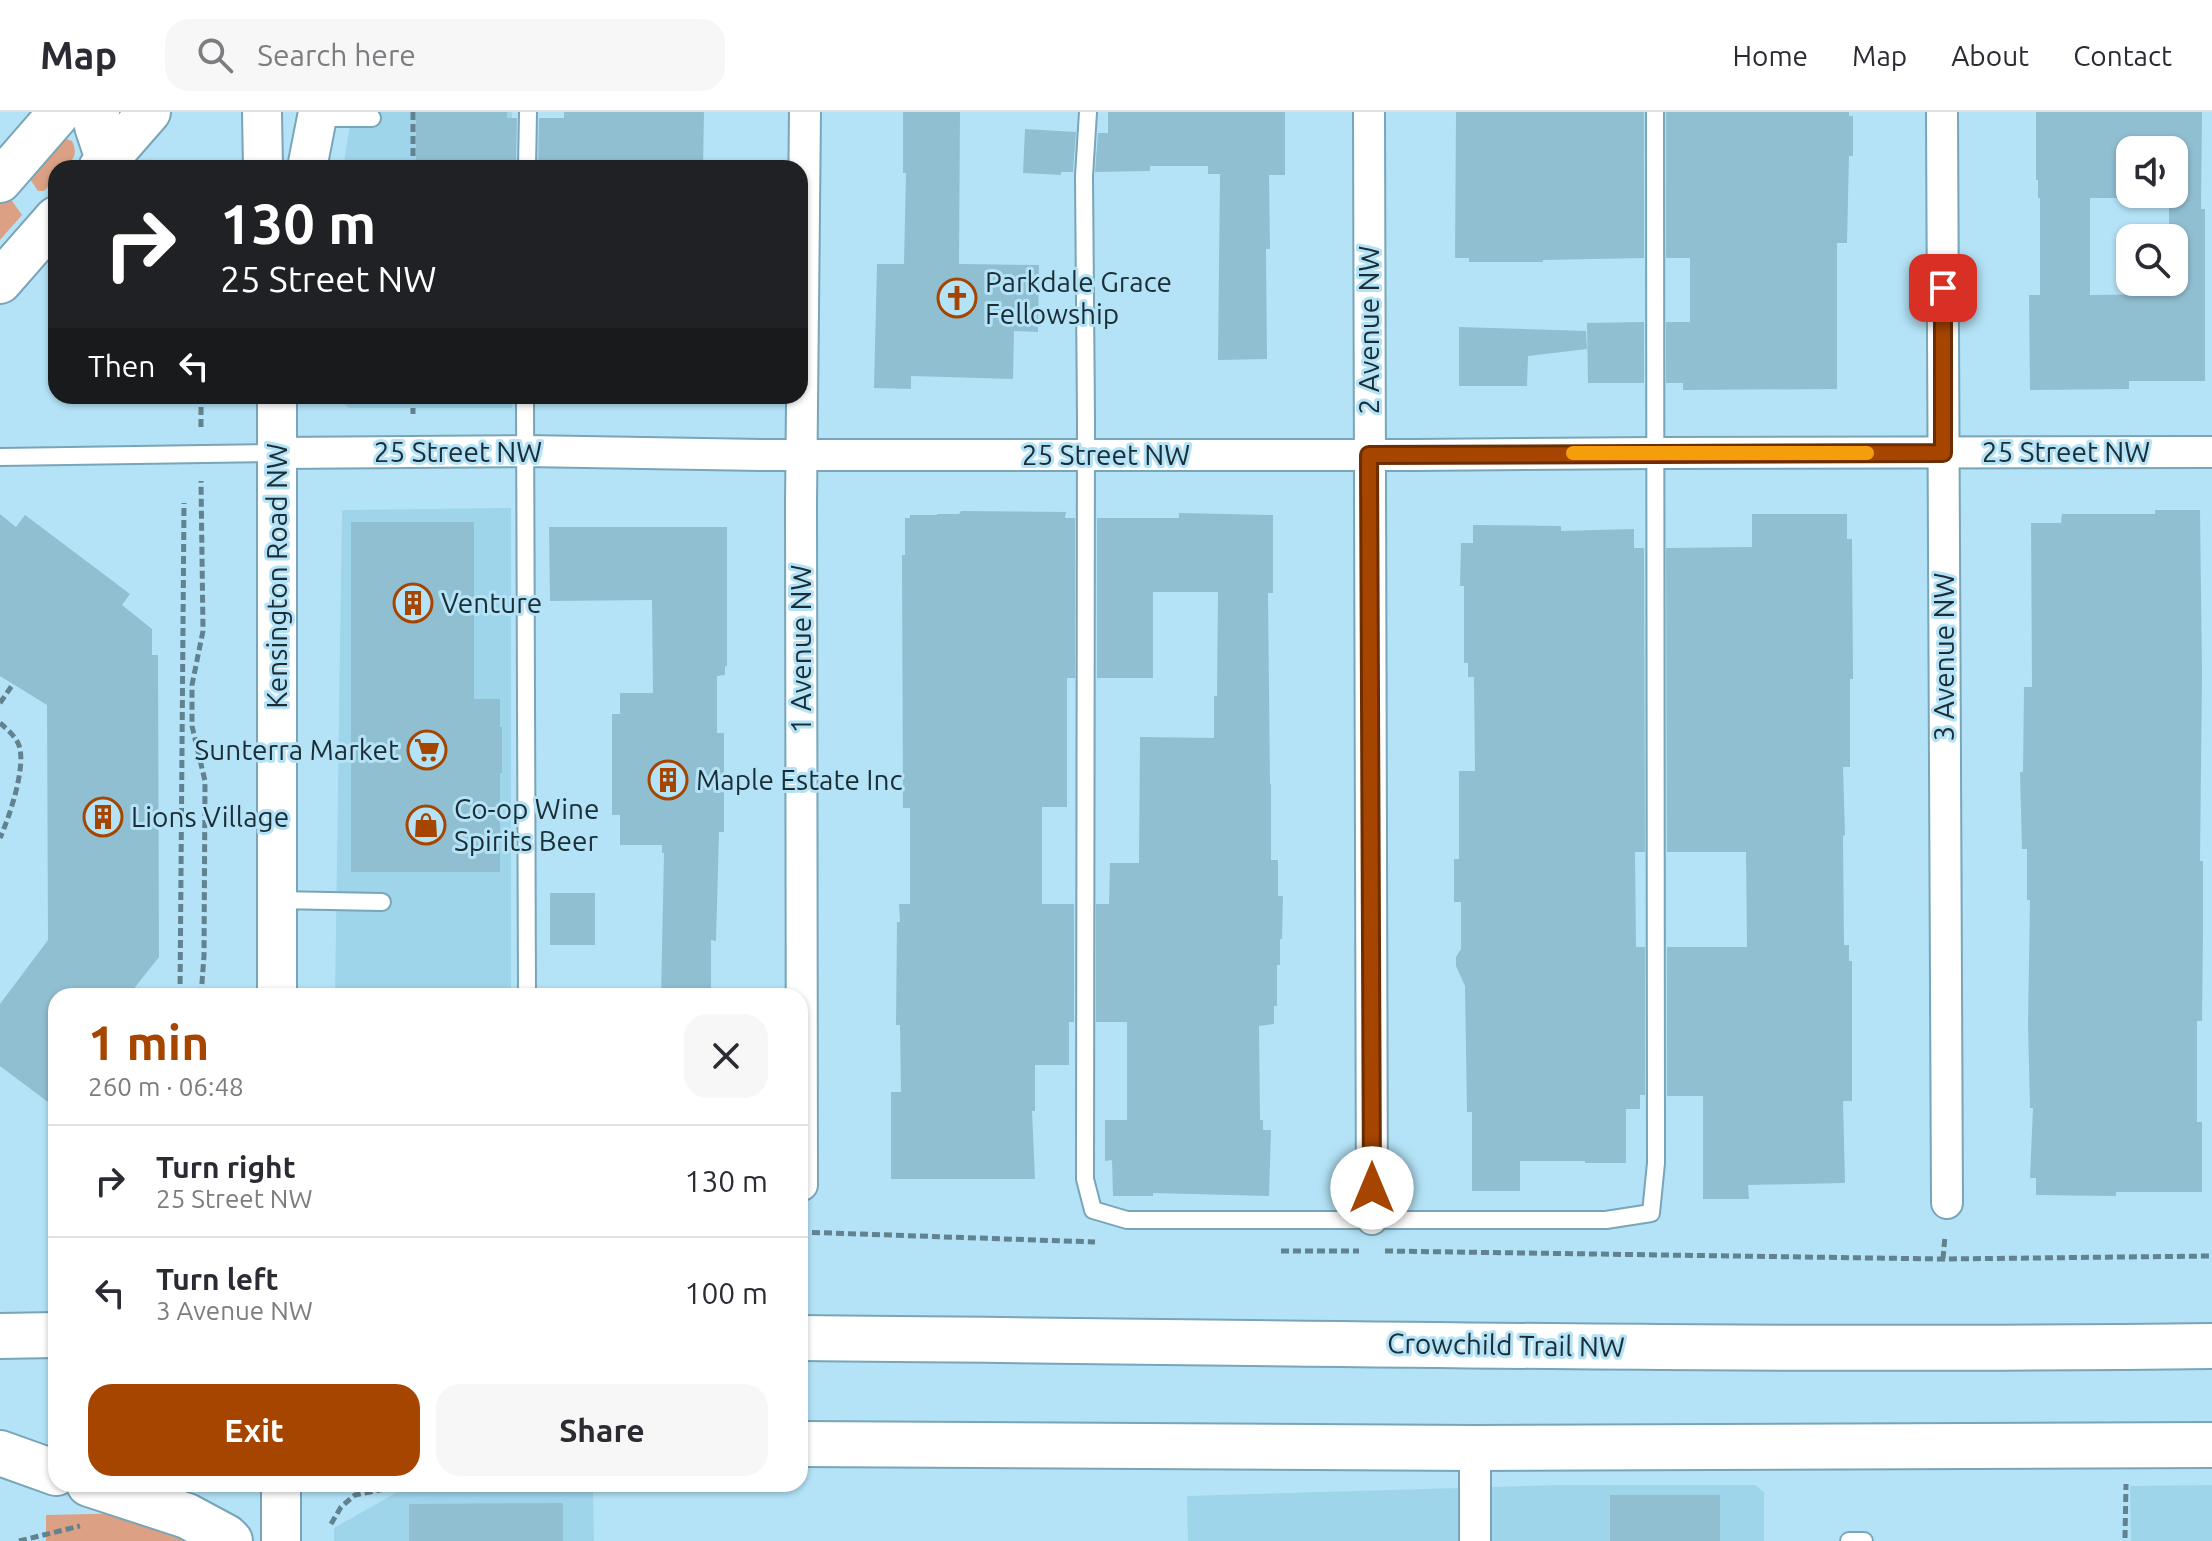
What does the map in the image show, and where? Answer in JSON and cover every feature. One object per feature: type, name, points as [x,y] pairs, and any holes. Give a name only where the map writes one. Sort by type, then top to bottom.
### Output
[{"type":"highway","points":[[0,1336],[48,1335]]},
{"type":"highway","name":"Crowchild Trail NW","points":[[808,1338],[1606,1347],[2212,1346]]},
{"type":"highway","points":[[808,1444],[1475,1448],[2212,1445]]},
{"type":"highway","points":[[0,1447],[48,1447]]},
{"type":"highway","points":[[0,1453],[48,1470]]},
{"type":"highway","points":[[114,1492],[187,1516],[230,1541]]},
{"type":"main road","points":[[0,181],[60,112]]},
{"type":"main road","points":[[98,112],[96,126],[104,160]]},
{"type":"main road","points":[[111,160],[149,112]]},
{"type":"main road","points":[[0,282],[48,232]]},
{"type":"street","points":[[262,112],[263,160]]},
{"type":"street","name":"1 Avenue NW","points":[[805,112],[805,160]]},
{"type":"street","name":"2 Avenue NW","points":[[1369,112],[1372,1219]]},
{"type":"street","name":"3 Avenue NW","points":[[1942,112],[1947,1203]]},
{"type":"street","points":[[309,160],[317,115]]},
{"type":"street","name":"Kensington Road NW","points":[[277,404],[277,988]]},
{"type":"street","name":"1 Avenue NW","points":[[801,988],[802,404]]},
{"type":"street","name":"25 Street NW","points":[[278,453],[526,451],[802,455],[1369,455],[2212,452]]},
{"type":"street","points":[[1475,1448],[1475,1541]]},
{"type":"street","points":[[281,1492],[281,1541]]},
{"type":"lane","points":[[527,160],[528,112]]},
{"type":"lane","points":[[1088,112],[1084,176],[1085,1179],[1093,1210],[1127,1220],[1606,1220],[1651,1213],[1656,1163],[1655,112]]},
{"type":"lane","points":[[317,115],[372,118]]},
{"type":"lane","points":[[525,404],[527,988]]},
{"type":"lane","name":"25 Street NW","points":[[0,457],[278,453]]},
{"type":"lane","points":[[276,900],[382,902]]},
{"type":"lane","points":[[1849,1541],[1864,1541]]},
{"type":"path","points":[[413,112],[413,160]]},
{"type":"path","points":[[200,420],[201,404]]},
{"type":"path","points":[[413,404],[413,414]]},
{"type":"path","points":[[201,487],[203,631],[192,685],[192,726],[205,781],[202,988]]},
{"type":"path","points":[[180,988],[184,503]]},
{"type":"path","points":[[0,703],[13,684]]},
{"type":"path","points":[[0,723],[19,744],[21,761],[0,838]]},
{"type":"path","points":[[2125,1538],[2126,1481]]},
{"type":"path","points":[[331,1524],[341,1507],[355,1495],[370,1492]]},
{"type":"path","points":[[19,1541],[65,1531],[65,1541]]},
{"type":"shaded area","points":[[352,112],[512,112],[512,160],[344,160]]},
{"type":"shaded area","points":[[61,137],[72,141],[75,149],[72,160],[48,160],[48,187],[44,191],[38,191],[26,173]]},
{"type":"shaded area","points":[[5,197],[10,198],[22,215],[0,240],[0,204]]},
{"type":"shaded area","points":[[344,404],[512,404],[512,408],[349,408]]},
{"type":"shaded area","points":[[511,508],[511,988],[335,988],[342,510]]},
{"type":"shaded area","points":[[1559,1485],[1755,1485],[1764,1492],[1764,1541],[1188,1541],[1187,1496]]},
{"type":"shaded area","points":[[2212,1485],[2212,1541],[2131,1541],[2130,1486]]},
{"type":"shaded area","points":[[397,1492],[593,1492],[594,1541],[334,1541],[334,1528]]},
{"type":"shaded area","points":[[137,1513],[191,1541],[46,1541],[46,1515]]},
{"type":"building","points":[[416,112],[507,112],[507,118],[517,118],[516,160],[416,160]]},
{"type":"building","points":[[564,112],[704,112],[703,160],[538,160],[539,118],[564,118]]},
{"type":"building","name":"Parkdale Grace Fellowship","points":[[903,112],[960,112],[959,264],[1039,265],[1038,332],[1014,331],[1013,379],[911,376],[911,389],[874,388],[877,264],[904,264],[906,173],[903,173]]},
{"type":"building","points":[[1108,112],[1285,112],[1285,175],[1269,175],[1267,359],[1218,360],[1220,174],[1208,174],[1208,166],[1150,166],[1150,171],[1095,172],[1098,133],[1108,133]]},
{"type":"building","points":[[1456,112],[1644,112],[1644,258],[1469,262],[1469,258],[1455,258]]},
{"type":"building","points":[[1666,112],[1849,112],[1849,116],[1853,116],[1847,243],[1837,243],[1837,389],[1683,390],[1683,383],[1666,383],[1666,322],[1690,322],[1690,258],[1666,258]]},
{"type":"building","points":[[2036,112],[2202,112],[2205,381],[2129,381],[2129,389],[2030,390],[2029,295],[2040,295]],"holes":[[[2116,136],[2188,136],[2188,208],[2169,208],[2169,224],[2188,224],[2188,296],[2090,295],[2090,198],[2116,198]]]},
{"type":"building","points":[[1025,129],[1076,132],[1073,172],[1061,172],[1061,175],[1023,173]]},
{"type":"building","points":[[1644,322],[1644,383],[1588,383],[1587,323]]},
{"type":"building","points":[[1459,327],[1586,331],[1587,349],[1528,356],[1527,386],[1459,386]]},
{"type":"building","points":[[2155,510],[2200,510],[2200,861],[2203,861],[2203,932],[2202,1021],[2197,1021],[2197,1122],[2202,1122],[2202,1192],[2116,1192],[2116,1196],[2036,1195],[2036,1178],[2030,1178],[2033,1108],[2030,1108],[2028,1024],[2030,900],[2027,900],[2027,849],[2022,849],[2020,772],[2023,772],[2024,687],[2032,687],[2031,523],[2061,523],[2062,514],[2155,514]]},
{"type":"building","points":[[961,511],[1066,512],[1065,518],[1075,518],[1075,678],[1067,678],[1067,807],[1042,807],[1042,904],[1074,904],[1074,1022],[1069,1022],[1069,1065],[1035,1065],[1035,1111],[1032,1111],[1035,1179],[891,1179],[891,1092],[901,1092],[900,1025],[896,1025],[897,922],[900,922],[899,904],[910,904],[910,808],[903,808],[902,555],[905,555],[905,518],[910,518],[910,515],[959,514]]},
{"type":"building","points":[[1179,513],[1273,515],[1273,593],[1268,593],[1271,860],[1278,860],[1278,896],[1283,896],[1274,1024],[1259,1026],[1260,1120],[1263,1120],[1263,1130],[1271,1130],[1269,1196],[1153,1193],[1153,1196],[1113,1196],[1112,1160],[1105,1161],[1105,1120],[1127,1120],[1127,1022],[1096,1022],[1096,904],[1109,904],[1110,863],[1139,863],[1140,737],[1214,738],[1218,592],[1153,592],[1153,678],[1097,678],[1097,518],[1179,518]]},
{"type":"building","name":"Lions Village","points":[[0,514],[16,527],[25,515],[130,594],[122,605],[152,629],[152,655],[158,655],[159,957],[134,988],[48,988],[48,1102],[0,1066],[0,1004],[48,940],[47,705],[0,676]]},
{"type":"building","points":[[1752,514],[1847,514],[1847,539],[1852,539],[1853,679],[1850,679],[1850,767],[1843,767],[1843,836],[1844,945],[1849,945],[1849,961],[1852,961],[1852,1101],[1843,1101],[1845,1183],[1748,1185],[1749,1199],[1703,1199],[1703,1096],[1667,1096],[1667,947],[1747,947],[1746,852],[1667,852],[1666,548],[1752,547]]},
{"type":"building","points":[[351,522],[474,522],[474,699],[500,699],[500,872],[351,872]]},
{"type":"building","points":[[1473,525],[1561,526],[1561,531],[1634,529],[1634,548],[1644,548],[1645,852],[1635,852],[1636,947],[1645,947],[1645,1095],[1640,1095],[1640,1109],[1626,1109],[1626,1163],[1520,1161],[1520,1191],[1472,1191],[1472,1112],[1467,1112],[1465,986],[1456,966],[1456,957],[1461,949],[1461,902],[1454,902],[1454,859],[1459,859],[1459,771],[1475,771],[1474,677],[1468,677],[1468,663],[1464,663],[1464,586],[1460,586],[1461,543],[1473,543]]},
{"type":"building","points":[[549,527],[727,527],[727,666],[725,675],[717,676],[717,733],[724,733],[724,832],[719,832],[716,941],[711,940],[711,988],[661,988],[662,845],[620,845],[620,815],[612,815],[612,714],[620,714],[620,693],[653,693],[652,600],[550,601]]},
{"type":"building","points":[[550,893],[595,893],[595,945],[550,945]]},
{"type":"building","points":[[1610,1495],[1720,1495],[1720,1541],[1610,1541]]},
{"type":"building","points":[[563,1503],[563,1541],[409,1541],[409,1504]]},
{"type":"slow traffic","points":[[1573,453],[1867,453]]},
{"type":"place","name":"Parkdale Grace Fellowship","points":[[957,298]]},
{"type":"place","name":"Venture","points":[[413,603]]},
{"type":"place","name":"Sunterra Market","points":[[427,750]]},
{"type":"place","name":"Maple Estate Inc","points":[[668,780]]},
{"type":"place","name":"Lions Village","points":[[103,817]]},
{"type":"place","name":"Co-op Wine Spirits Beer","points":[[426,825]]},
{"type":"route","points":[[1372,1188],[1369,455],[1943,453],[1943,288]]}]
